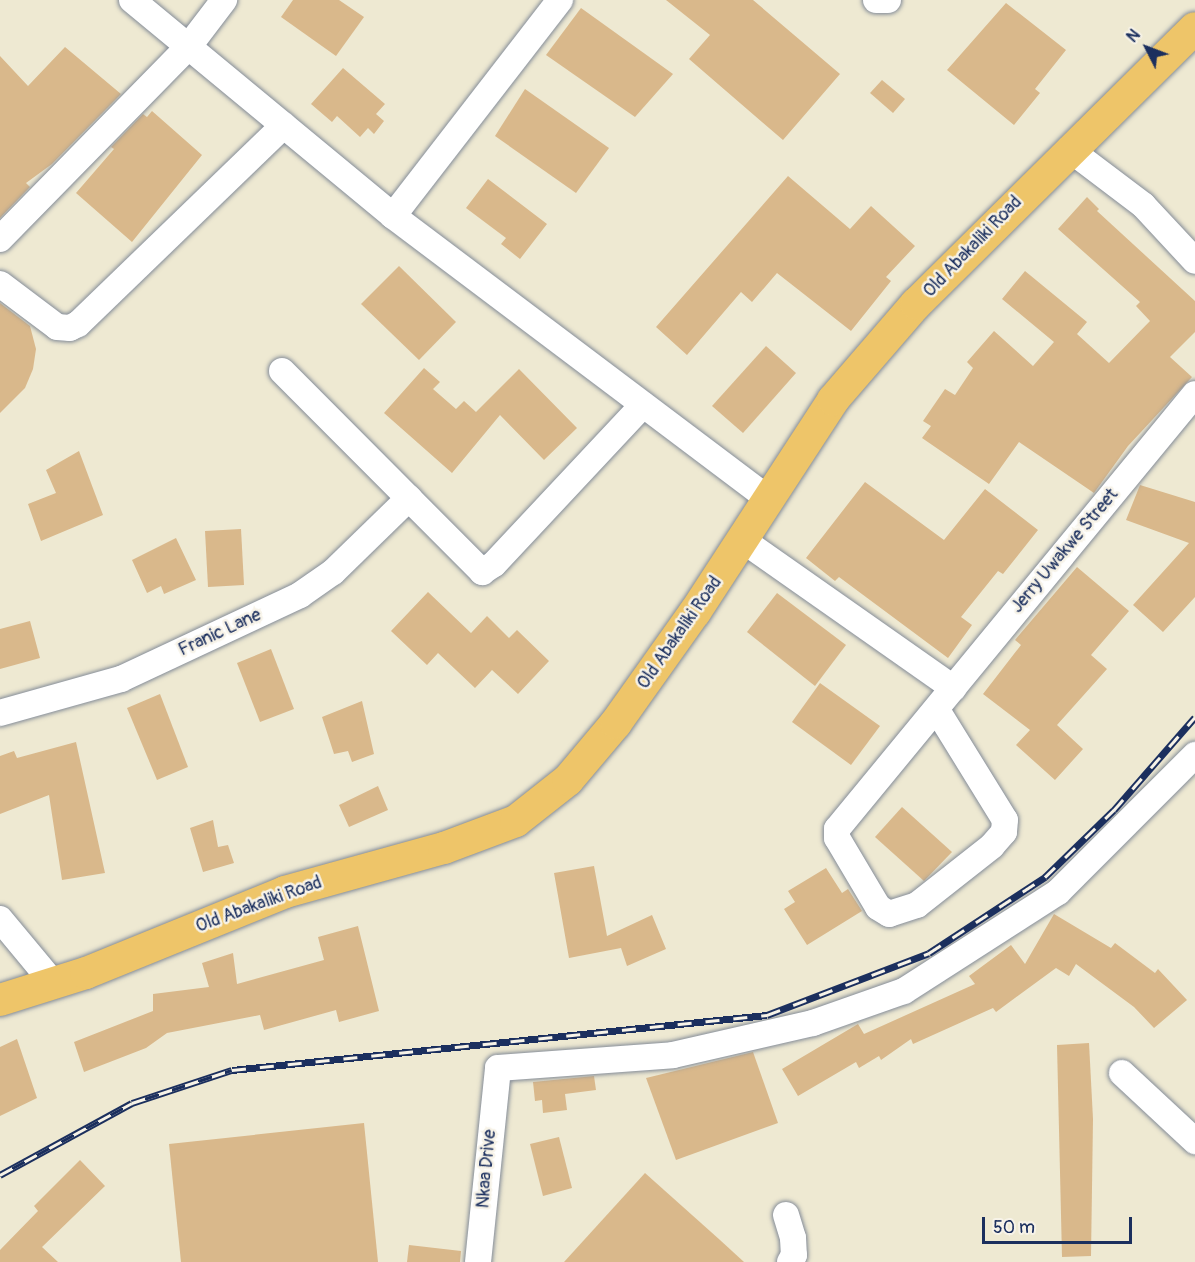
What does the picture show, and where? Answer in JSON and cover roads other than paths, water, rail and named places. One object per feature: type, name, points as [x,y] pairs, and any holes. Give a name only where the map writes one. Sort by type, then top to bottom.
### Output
[{"type":"main road","name":"Old Abakaliki Road","points":[[0,1000],[54,984],[285,892],[444,848],[516,821],[568,780],[616,723],[744,541],[768,500],[841,391],[916,304],[1069,149],[1195,28]]},
{"type":"street","points":[[132,0],[393,216],[768,500]]},
{"type":"street","points":[[0,239],[189,46],[224,0]]},
{"type":"street","points":[[393,216],[560,0]]},
{"type":"street","points":[[876,0],[888,0]]},
{"type":"street","points":[[0,284],[57,327],[69,328],[78,324],[284,125]]},
{"type":"street","points":[[1069,149],[1143,206],[1195,261]]},
{"type":"street","points":[[282,372],[482,572],[494,564],[643,405]]},
{"type":"street","name":"Jerry Uwakwe Street","points":[[937,710],[1005,820],[1004,832],[992,846],[917,905],[889,914],[872,898],[837,838],[837,829],[1195,394]]},
{"type":"street","name":"Franic Lane","points":[[0,713],[121,679],[300,595],[333,572],[409,498]]},
{"type":"street","points":[[744,541],[952,688]]},
{"type":"street","name":"Nkaa Drive","points":[[478,1262],[498,1068],[673,1055],[813,1023],[904,991],[1058,892],[1195,755]]},
{"type":"street","points":[[0,919],[54,984]]},
{"type":"street","points":[[1122,1073],[1195,1141]]},
{"type":"street","points":[[786,1215],[794,1246],[790,1262]]},
{"type":"railway","points":[[0,1175],[132,1103],[232,1070],[767,1015],[929,953],[1045,877],[1114,810],[1195,717]]}]
